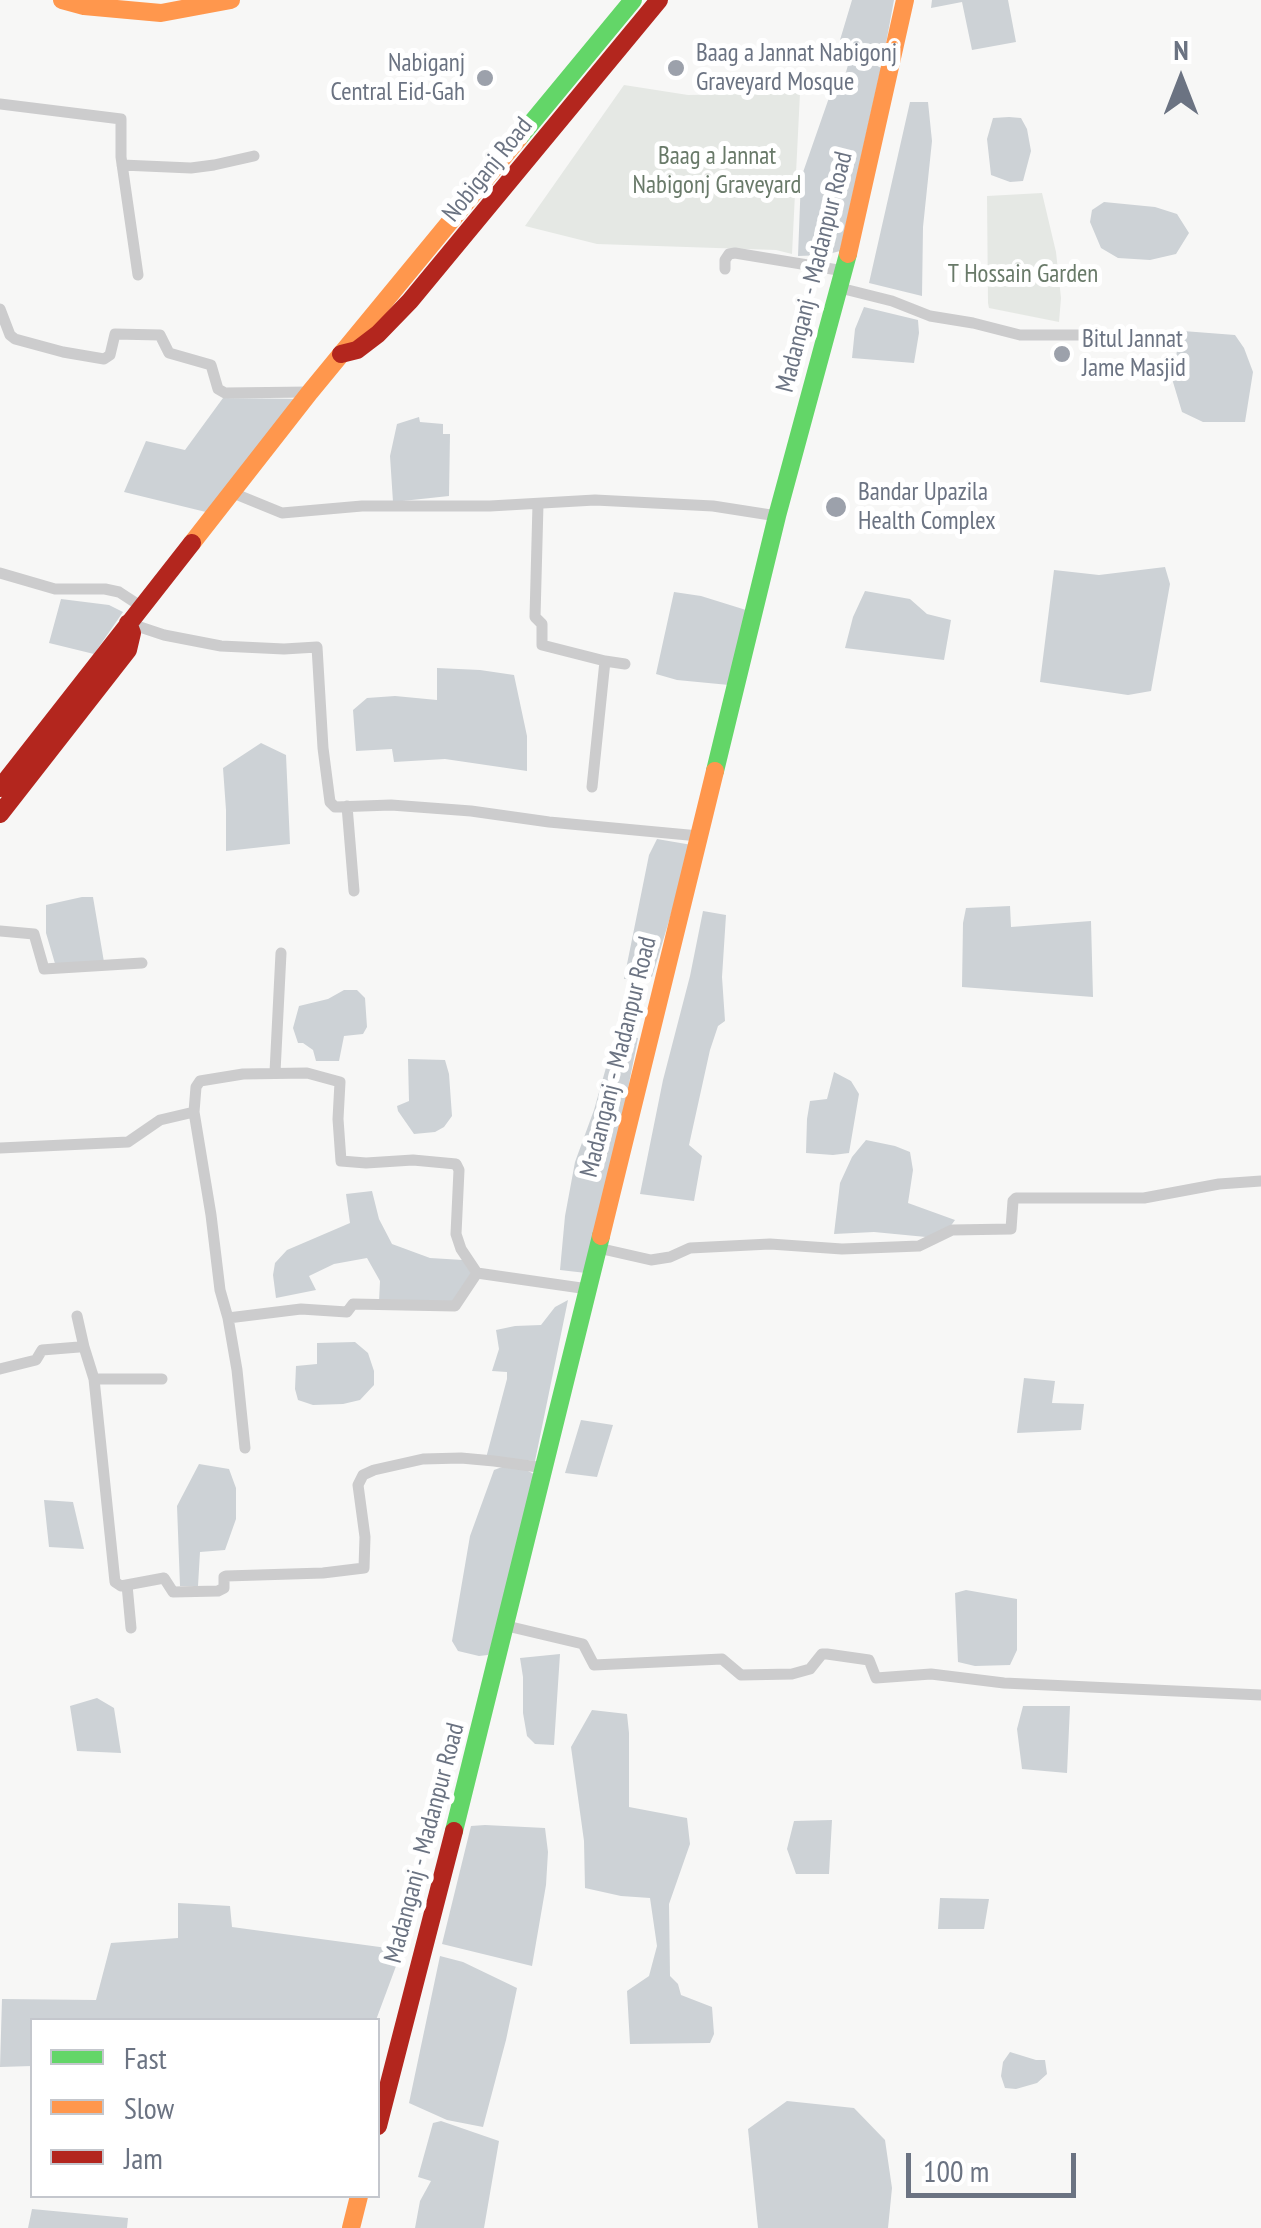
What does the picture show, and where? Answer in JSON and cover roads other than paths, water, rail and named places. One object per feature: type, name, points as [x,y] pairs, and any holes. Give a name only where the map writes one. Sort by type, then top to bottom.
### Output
[{"type":"main road","points":[[62,0],[84,6],[161,13],[232,0]]},
{"type":"main road","name":"Nobiganj Road","points":[[0,788],[340,354],[633,0]]},
{"type":"main road","name":"Nobiganj Road","points":[[340,354],[358,350],[378,334],[422,288],[658,0]]},
{"type":"main road","name":"Madanganj - Madanpur Road","points":[[380,2118],[507,1626],[692,835],[842,279],[905,0]]},
{"type":"main road","name":"Nobiganj Road","points":[[0,814],[128,650],[132,633],[128,623]]},
{"type":"main road","points":[[351,2228],[359,2198]]},
{"type":"street","points":[[0,104],[121,118],[122,165],[138,275]]},
{"type":"street","points":[[122,165],[192,168],[254,156]]},
{"type":"street","points":[[725,270],[725,260],[735,253],[842,279],[930,316],[1020,336],[1092,336]]},
{"type":"street","points":[[0,310],[10,335],[62,352],[109,358],[115,334],[160,335],[169,353],[211,364],[218,389],[224,393],[310,392]]},
{"type":"street","points":[[233,493],[282,513],[362,506],[595,500],[713,506],[778,516]]},
{"type":"street","points":[[538,504],[535,618],[542,624],[542,646],[625,664]]},
{"type":"street","points":[[0,573],[56,589],[119,592],[142,606]]},
{"type":"street","points":[[128,623],[164,635],[221,646],[317,646],[323,748],[330,802],[335,806],[391,805],[470,811],[692,835]]},
{"type":"street","points":[[592,786],[605,660]]},
{"type":"street","points":[[347,806],[354,892]]},
{"type":"street","points":[[0,932],[34,934],[44,969],[142,963]]},
{"type":"street","points":[[274,1072],[281,953]]},
{"type":"street","points":[[244,1448],[237,1370],[220,1290],[194,1112],[200,1081],[274,1072],[308,1073],[340,1082],[341,1161],[456,1164],[456,1234],[477,1273]]},
{"type":"street","points":[[0,1148],[128,1142],[160,1120],[194,1112]]},
{"type":"street","points":[[598,1248],[651,1260],[690,1248],[770,1244],[842,1249],[919,1246],[952,1230],[1010,1229],[1016,1198],[1144,1198],[1219,1184],[1261,1181]]},
{"type":"street","points":[[477,1273],[588,1289]]},
{"type":"street","points":[[228,1318],[300,1309],[346,1312],[353,1304],[454,1306],[477,1273]]},
{"type":"street","points":[[77,1316],[94,1379],[115,1582],[121,1586],[164,1578],[173,1592],[218,1591],[224,1588],[226,1576],[323,1574],[364,1568],[365,1537],[358,1485],[363,1475],[423,1459],[461,1458],[545,1468]]},
{"type":"street","points":[[0,1369],[36,1360],[42,1350],[84,1347]]},
{"type":"street","points":[[94,1379],[162,1379]]},
{"type":"street","points":[[127,1584],[131,1628]]},
{"type":"street","points":[[507,1626],[583,1644],[594,1665],[722,1659],[741,1675],[792,1674],[810,1669],[818,1657],[827,1654],[869,1660],[876,1678],[931,1674],[1004,1683],[1261,1694]]},
{"type":"place","name":"Baag a Jannat Nabigonj Graveyard Mosque","points":[[676,68]]},
{"type":"place","name":"Nabiganj Central Eid-Gah","points":[[485,78]]},
{"type":"place","name":"Bitul Jannat Jame Masjid","points":[[1062,354]]},
{"type":"place","name":"Bandar Upazila Health Complex","points":[[836,507]]},
{"type":"park label","name":"Baag a Jannat Nabigonj Graveyard","points":[[717,172]]},
{"type":"park label","name":"T Hossain Garden","points":[[1023,275]]}]
